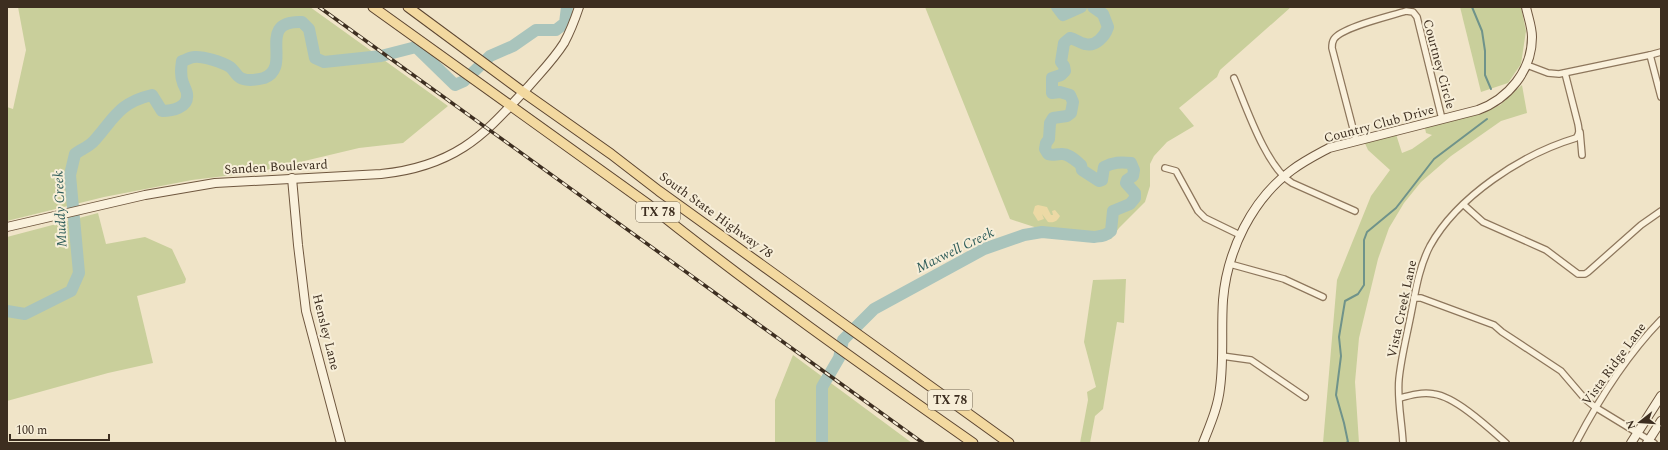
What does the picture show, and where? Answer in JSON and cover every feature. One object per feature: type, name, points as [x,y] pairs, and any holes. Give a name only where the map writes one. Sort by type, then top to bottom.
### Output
[{"type":"main road","name":"TX 78","points":[[373,7],[649,205],[693,240],[818,332],[973,443]]},
{"type":"main road","name":"South State Highway 78","points":[[412,10],[829,314],[1009,443]]},
{"type":"street","name":"Sanden Boulevard","points":[[7,227],[45,217],[146,195],[215,183],[403,172],[441,159],[464,147],[481,135],[551,62],[564,44],[579,7]]},
{"type":"street","name":"Country Club Drive","points":[[1203,443],[1218,402],[1220,389],[1223,300],[1230,264],[1240,235],[1260,202],[1284,177],[1300,164],[1329,148],[1478,110],[1494,103],[1506,94],[1527,66],[1532,37],[1526,7]]},
{"type":"street","name":"Courtney Circle","points":[[1356,140],[1332,48],[1332,42],[1337,36],[1366,23],[1406,11],[1413,12],[1417,17],[1442,119]]},
{"type":"street","points":[[1527,66],[1548,73],[1559,74],[1661,52]]},
{"type":"street","points":[[1650,55],[1661,97]]},
{"type":"street","points":[[1565,73],[1580,132],[1582,155]]},
{"type":"street","points":[[1234,78],[1258,134],[1275,166],[1284,177],[1292,183],[1356,211]]},
{"type":"street","name":"Vista Creek Lane","points":[[1403,443],[1399,380],[1420,272],[1430,247],[1444,224],[1489,182],[1508,169],[1552,146],[1576,138],[1580,132]]},
{"type":"street","points":[[1165,168],[1176,171],[1192,202],[1205,218],[1240,235]]},
{"type":"street","name":"Hensley Lane","points":[[292,178],[306,311],[341,443]]},
{"type":"street","points":[[1464,205],[1483,222],[1546,250],[1578,274],[1588,272],[1641,225],[1661,211]]},
{"type":"street","points":[[1230,264],[1284,279],[1323,297]]},
{"type":"street","points":[[1414,298],[1421,298],[1494,325],[1502,332],[1561,371],[1585,399],[1595,407],[1637,432],[1650,442],[1661,421]]},
{"type":"street","name":"Vista Ridge Lane","points":[[1576,443],[1595,407],[1643,340],[1661,320]]},
{"type":"street","points":[[1222,356],[1251,360],[1305,397]]},
{"type":"street","points":[[1400,398],[1420,393],[1436,394],[1460,406],[1506,443]]},
{"type":"street","points":[[1631,443],[1661,396]]},
{"type":"green space","points":[[18,7],[310,7],[448,106],[403,143],[359,148],[258,172],[192,180],[104,197],[7,221],[7,107],[13,109],[26,50]]},
{"type":"green space","points":[[925,7],[1291,7],[1220,70],[1217,77],[1179,108],[1194,126],[1167,142],[1154,156],[1150,164],[1150,186],[1145,202],[1119,228],[1111,239],[1074,240],[1010,219]]},
{"type":"green space","points":[[1460,7],[1521,7],[1526,31],[1521,64],[1508,83],[1481,92]]},
{"type":"green space","points":[[1522,85],[1527,113],[1501,121],[1451,156],[1421,182],[1404,203],[1389,228],[1378,259],[1359,338],[1355,382],[1359,443],[1323,443],[1337,280],[1371,196],[1390,170],[1368,150],[1363,139],[1395,131],[1402,153],[1412,149],[1432,135],[1426,133],[1425,128],[1447,121],[1481,114],[1500,105]]},
{"type":"green space","points":[[98,213],[106,244],[145,237],[172,249],[186,279],[185,283],[137,296],[153,363],[108,373],[7,401],[7,237]]},
{"type":"green space","points":[[1126,279],[1124,323],[1117,322],[1103,409],[1095,416],[1090,443],[1080,443],[1088,400],[1087,392],[1096,387],[1084,342],[1093,280]]},
{"type":"green space","points":[[793,355],[912,443],[775,443],[775,400]]},
{"type":"sand","points":[[1038,205],[1047,207],[1051,215],[1053,215],[1052,211],[1055,210],[1060,216],[1056,221],[1048,222],[1042,214],[1044,219],[1038,221],[1033,213],[1035,206]]},
{"type":"waterway","name":"Muddy Creek","points":[[7,311],[25,314],[71,291],[79,273],[70,175],[75,154],[93,142],[112,119],[131,102],[152,95],[162,111],[179,108],[182,106],[187,99],[186,90],[181,77],[182,61],[192,57],[207,58],[227,65],[243,79],[254,80],[264,78],[272,72],[276,64],[276,45],[280,28],[288,23],[302,22],[309,29],[315,58],[324,62],[381,56],[416,47],[455,85],[464,81],[490,56],[513,46],[536,30],[556,30],[565,23],[567,7]]},
{"type":"waterway","name":"Maxwell Creek","points":[[1057,7],[1063,15],[1081,7]]},
{"type":"waterway","name":"Maxwell Creek","points":[[822,443],[822,387],[839,358],[843,340],[874,309],[984,249],[1024,235],[1042,232],[1094,237],[1105,235],[1111,231],[1113,211],[1130,204],[1135,198],[1135,193],[1126,183],[1127,180],[1133,176],[1134,170],[1131,163],[1117,163],[1104,167],[1102,180],[1099,181],[1082,170],[1081,165],[1069,156],[1064,154],[1048,154],[1045,149],[1046,143],[1049,139],[1050,123],[1053,118],[1067,116],[1071,113],[1073,102],[1070,95],[1060,92],[1052,93],[1052,78],[1061,75],[1065,71],[1061,62],[1064,43],[1070,38],[1085,44],[1093,44],[1100,40],[1108,27],[1103,14],[1093,7]]},
{"type":"waterway","points":[[1472,7],[1482,31],[1485,51],[1485,75],[1491,89]]},
{"type":"waterway","points":[[1346,443],[1348,442],[1336,395],[1341,356],[1339,337],[1345,301],[1358,294],[1364,285],[1364,240],[1367,232],[1396,208],[1434,159],[1487,119]]},
{"type":"railway","points":[[319,7],[923,443]]}]
